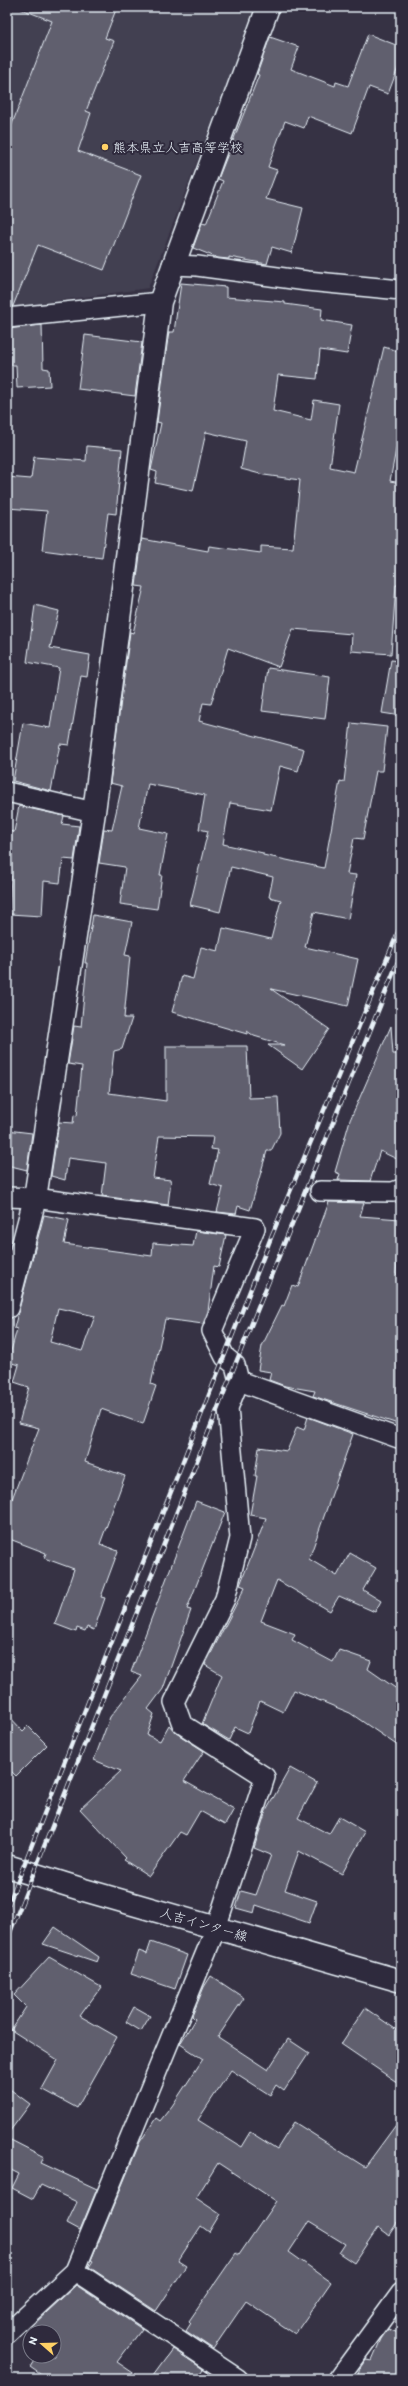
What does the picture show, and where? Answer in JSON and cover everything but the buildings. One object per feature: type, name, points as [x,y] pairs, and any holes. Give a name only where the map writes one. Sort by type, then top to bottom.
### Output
[{"type":"street","points":[[7,1307],[35,1198],[94,812],[160,302],[172,265],[268,7]]},
{"type":"street","points":[[172,265],[197,266],[307,281],[401,290]]},
{"type":"street","points":[[7,318],[160,302]]},
{"type":"street","points":[[7,792],[94,812]]},
{"type":"street","points":[[320,1191],[393,1192],[401,1190]]},
{"type":"street","points":[[7,1197],[35,1198],[255,1228],[212,1331],[225,1357],[235,1365],[239,1381],[228,1408],[240,1538],[225,1599],[174,1702],[182,1724],[265,1777],[216,1928],[75,2271],[7,2334]]},
{"type":"street","points":[[239,1381],[401,1439]]},
{"type":"street","name":"人吉インター線","points":[[7,1866],[401,1981]]},
{"type":"street","points":[[75,2271],[238,2379]]},
{"type":"street","points":[[338,2379],[401,2293]]},
{"type":"shaded area","name":"熊本県立人吉高等学校","points":[[7,7],[257,7],[148,288],[7,308]]},
{"type":"railway","points":[[7,1908],[272,1235],[401,925]]},
{"type":"railway","points":[[7,1940],[235,1365],[401,954]]},
{"type":"place","name":"熊本県立人吉高等学校","points":[[105,147]]}]
